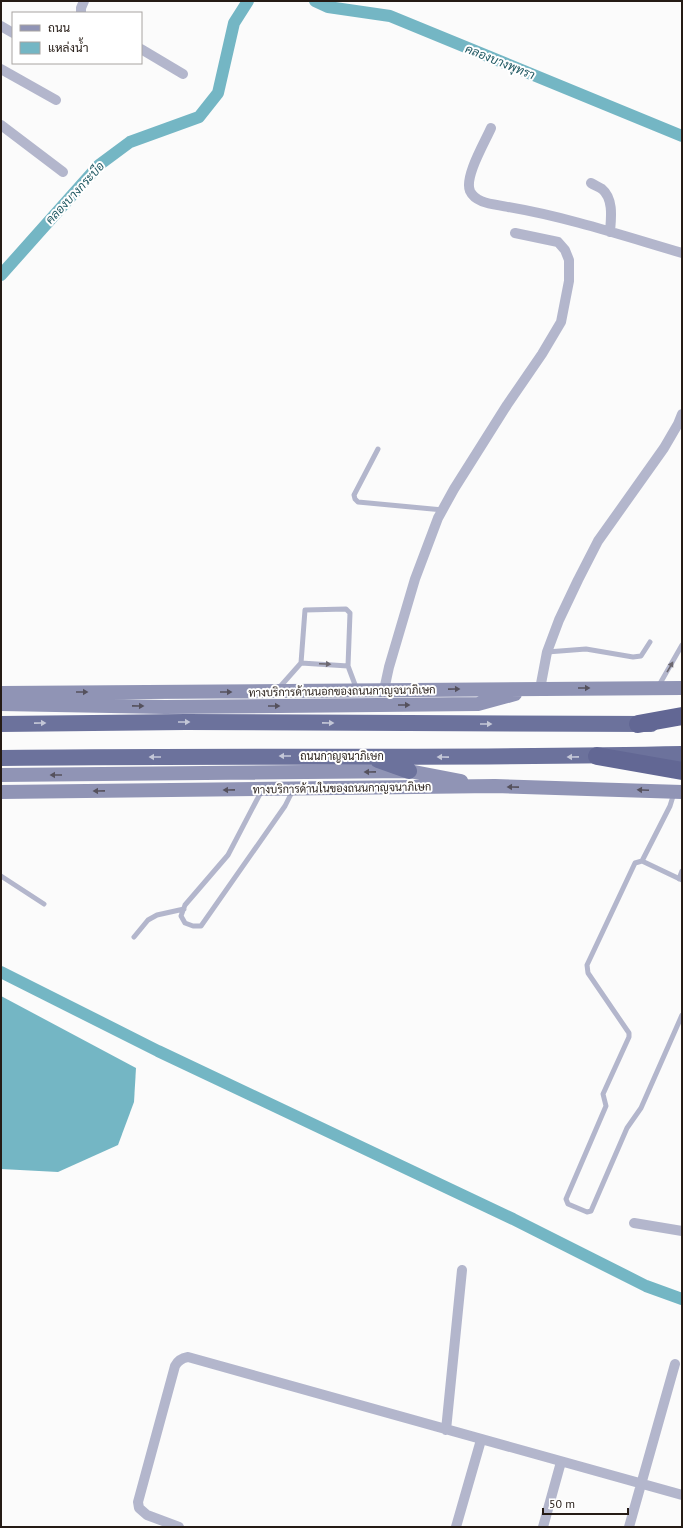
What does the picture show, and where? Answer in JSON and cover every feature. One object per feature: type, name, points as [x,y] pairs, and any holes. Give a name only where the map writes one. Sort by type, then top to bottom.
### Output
[{"type":"highway","points":[[638,724],[682,716]]},
{"type":"highway","points":[[1,724],[184,722],[682,724]]},
{"type":"highway","name":"ถนนกาญจนาภิเษก","points":[[1,758],[369,756],[524,758],[682,754]]},
{"type":"highway","points":[[369,756],[409,771]]},
{"type":"highway","points":[[598,756],[682,770]]},
{"type":"main road","name":"ทางบริการด้านนอกของถนนกาญจนาภิเษก","points":[[1,693],[682,688]]},
{"type":"main road","points":[[1,704],[165,707],[478,704],[537,689]]},
{"type":"main road","points":[[1,775],[409,771],[495,786]]},
{"type":"main road","name":"ทางบริการด้านในของถนนกาญจนาภิเษก","points":[[1,792],[495,786],[678,791]]},
{"type":"street","points":[[81,12],[84,1]]},
{"type":"street","points":[[1,26],[12,32]]},
{"type":"street","points":[[142,50],[183,74]]},
{"type":"street","points":[[1,69],[56,100]]},
{"type":"street","points":[[1,125],[63,172]]},
{"type":"street","points":[[491,128],[470,174],[468,183],[470,192],[476,199],[487,203],[534,211],[682,253]]},
{"type":"street","points":[[591,183],[603,189],[610,201],[610,232]]},
{"type":"street","points":[[384,690],[388,667],[415,579],[438,518],[454,489],[542,354],[560,322],[569,281],[569,260],[565,250],[558,242],[515,233]]},
{"type":"street","points":[[537,689],[547,652],[559,620],[598,542],[664,448],[682,414]]},
{"type":"street","points":[[634,1223],[682,1231]]},
{"type":"street","points":[[446,1430],[462,1270]]},
{"type":"street","points":[[179,1527],[147,1515],[139,1508],[138,1502],[175,1366],[182,1358],[188,1358],[682,1495]]},
{"type":"street","points":[[629,1527],[675,1364]]},
{"type":"street","points":[[456,1527],[481,1440]]},
{"type":"street","points":[[543,1527],[561,1462]]},
{"type":"lane","points":[[378,449],[354,495],[358,502],[443,510]]},
{"type":"lane","points":[[276,691],[301,663],[305,610],[346,609],[350,613],[348,666],[358,690]]},
{"type":"lane","points":[[547,652],[586,649],[637,657],[641,656],[650,642]]},
{"type":"lane","points":[[657,688],[682,645]]},
{"type":"lane","points":[[301,663],[348,666]]},
{"type":"lane","points":[[262,789],[228,855],[185,905],[181,916],[185,923],[193,926],[201,926],[285,806],[293,789]]},
{"type":"lane","points":[[642,861],[678,791]]},
{"type":"lane","points":[[682,871],[680,880],[642,861],[635,863],[587,965],[588,973],[629,1033],[629,1037],[603,1094],[606,1106],[566,1199],[568,1204],[587,1212],[591,1211],[627,1128],[641,1108],[682,1015]]},
{"type":"lane","points":[[1,876],[44,904]]},
{"type":"lane","points":[[134,937],[148,920],[157,915],[184,909]]},
{"type":"water","points":[[1,996],[136,1068],[134,1102],[118,1145],[58,1172],[1,1169]]},
{"type":"waterway","name":"คลองบางกระบือ","points":[[1,275],[99,165],[130,142],[199,117],[218,93],[234,23],[248,1]]},
{"type":"waterway","name":"คลองบางพุทรา","points":[[315,1],[328,7],[390,16],[682,136]]},
{"type":"waterway","points":[[1,972],[158,1051],[513,1219],[646,1286],[682,1299]]}]
